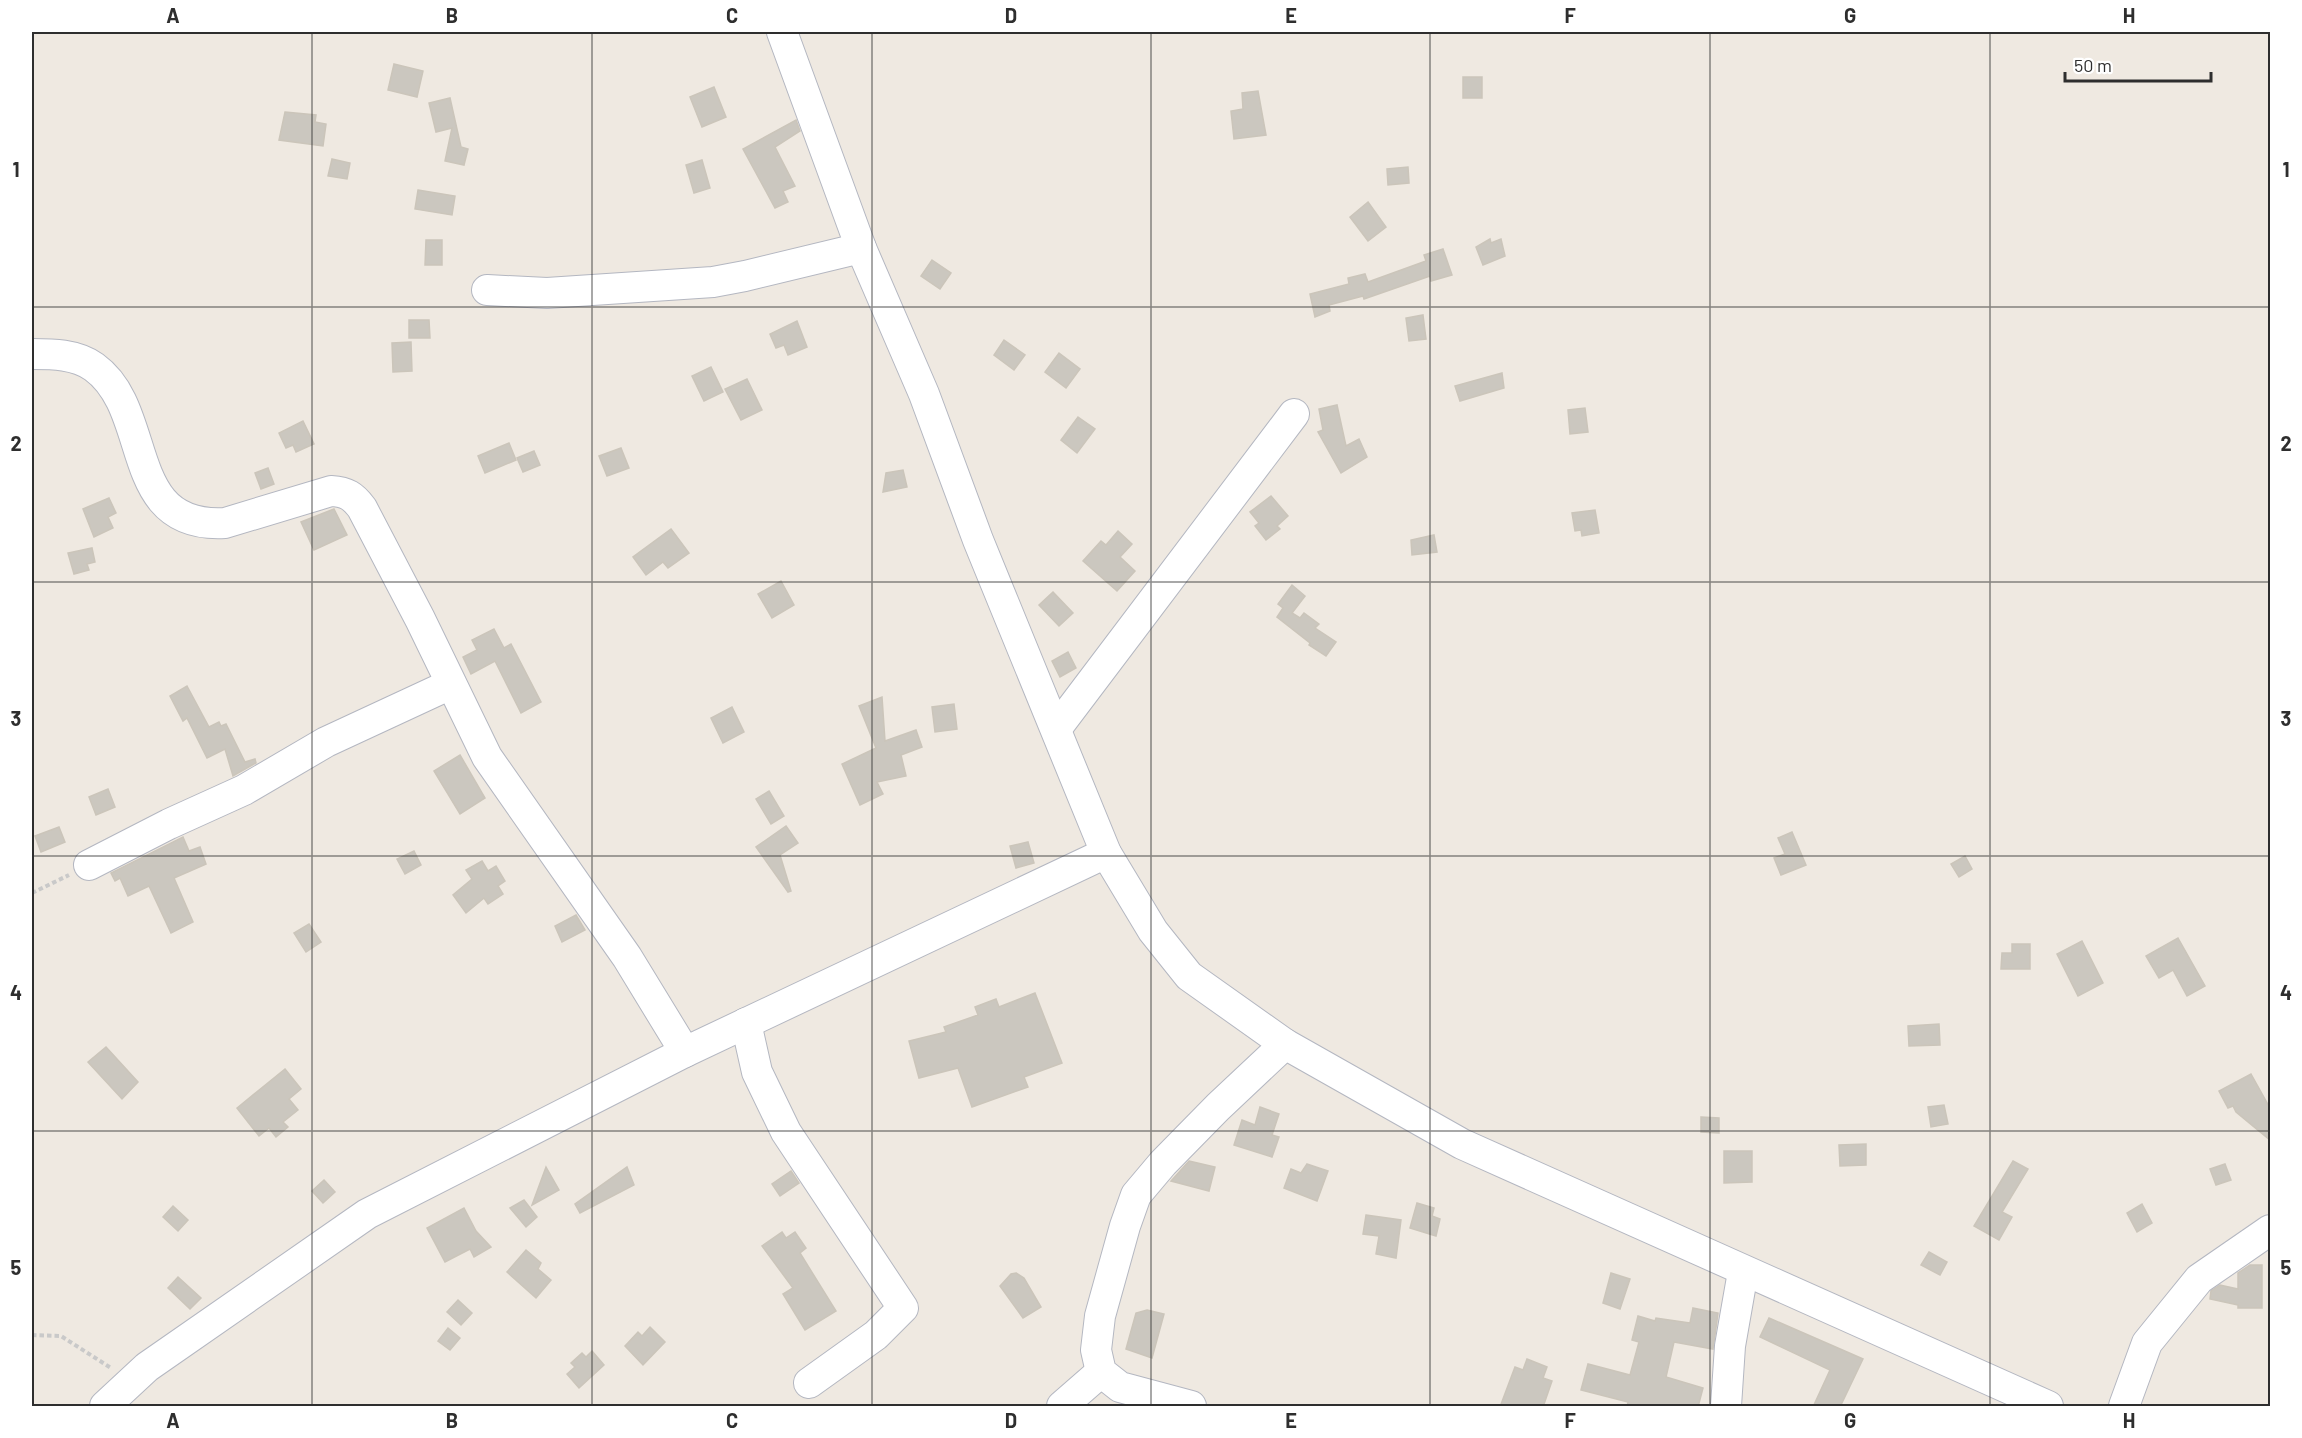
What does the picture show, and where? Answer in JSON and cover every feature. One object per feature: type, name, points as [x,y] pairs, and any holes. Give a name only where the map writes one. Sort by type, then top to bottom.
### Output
[{"type":"street","points":[[782,32],[861,248],[924,394],[978,540],[1106,853],[1154,931],[1189,975],[1285,1044],[1462,1144],[2048,1407]]},
{"type":"street","points":[[487,290],[547,292],[714,282],[861,248]]},
{"type":"street","points":[[32,354],[66,356],[92,366],[103,375],[121,402],[150,479],[165,504],[180,517],[207,524],[225,523],[331,492],[345,492],[354,498],[362,508],[487,757],[627,957],[686,1052]]},
{"type":"street","points":[[1056,729],[1294,414]]},
{"type":"street","points":[[88,865],[169,824],[244,790],[326,742],[451,684]]},
{"type":"street","points":[[105,1407],[147,1367],[367,1214],[686,1052],[1106,853]]},
{"type":"street","points":[[746,1023],[757,1072],[786,1132],[903,1308],[876,1335],[809,1383]]},
{"type":"street","points":[[1191,1407],[1120,1387],[1101,1372],[1096,1350],[1100,1316],[1125,1226],[1136,1196],[1163,1163],[1285,1044]]},
{"type":"street","points":[[2124,1407],[2147,1343],[2199,1279],[2271,1230]]},
{"type":"street","points":[[1726,1407],[1730,1346],[1743,1272]]},
{"type":"street","points":[[1062,1407],[1101,1372]]},
{"type":"path","points":[[32,894],[88,865]]},
{"type":"path","points":[[32,1335],[61,1336],[130,1381]]},
{"type":"building","points":[[394,64],[423,71],[417,97],[388,90]]},
{"type":"building","points":[[1463,77],[1482,77],[1482,98],[1463,98]]},
{"type":"building","points":[[714,87],[726,117],[702,127],[690,97]]},
{"type":"building","points":[[1258,91],[1266,135],[1234,139],[1231,111],[1243,109],[1242,93]]},
{"type":"building","points":[[450,98],[461,147],[468,149],[464,165],[445,161],[452,128],[436,132],[429,103]]},
{"type":"building","points":[[285,112],[316,115],[315,122],[326,124],[323,146],[279,140]]},
{"type":"building","points":[[796,120],[800,131],[775,147],[795,186],[783,191],[788,202],[775,208],[743,149]]},
{"type":"building","points":[[332,159],[350,163],[347,179],[328,176]]},
{"type":"building","points":[[702,160],[710,188],[694,193],[686,165]]},
{"type":"building","points":[[1408,167],[1409,183],[1388,185],[1387,169]]},
{"type":"building","points":[[418,190],[455,196],[452,215],[415,209]]},
{"type":"building","points":[[1368,202],[1386,227],[1368,241],[1350,217]]},
{"type":"building","points":[[1490,239],[1491,243],[1501,239],[1505,256],[1483,265],[1476,247]]},
{"type":"building","points":[[426,240],[442,240],[442,265],[425,265]]},
{"type":"building","points":[[1443,249],[1452,275],[1431,281],[1430,276],[1364,299],[1363,296],[1329,305],[1330,311],[1315,317],[1310,294],[1349,284],[1348,278],[1365,274],[1368,282],[1426,261],[1424,255]]},
{"type":"building","points":[[932,260],[951,273],[940,289],[921,276]]},
{"type":"building","points":[[1423,315],[1426,339],[1409,341],[1406,318]]},
{"type":"building","points":[[409,320],[429,320],[430,338],[409,338]]},
{"type":"building","points":[[797,321],[807,347],[788,355],[784,345],[776,348],[770,334]]},
{"type":"building","points":[[1004,340],[1025,355],[1014,370],[994,355]]},
{"type":"building","points":[[411,342],[412,371],[393,372],[392,343]]},
{"type":"building","points":[[1059,353],[1080,369],[1066,388],[1045,372]]},
{"type":"building","points":[[711,367],[723,392],[704,401],[692,376]]},
{"type":"building","points":[[1502,373],[1504,388],[1460,401],[1455,386]]},
{"type":"building","points":[[747,379],[762,410],[741,420],[725,389]]},
{"type":"building","points":[[1337,405],[1346,446],[1359,439],[1367,457],[1341,473],[1318,432],[1323,430],[1319,409]]},
{"type":"building","points":[[1585,408],[1588,432],[1570,434],[1568,410]]},
{"type":"building","points":[[1078,417],[1095,429],[1077,453],[1061,440]]},
{"type":"building","points":[[303,421],[314,444],[296,452],[293,445],[286,448],[279,433]]},
{"type":"building","points":[[509,443],[516,460],[485,473],[478,456]]},
{"type":"building","points":[[621,448],[629,468],[607,476],[599,456]]},
{"type":"building","points":[[534,451],[540,465],[523,472],[517,458]]},
{"type":"building","points":[[268,468],[274,484],[261,489],[255,473]]},
{"type":"building","points":[[903,470],[907,487],[883,492],[886,473]]},
{"type":"building","points":[[1271,496],[1288,516],[1277,526],[1280,529],[1266,540],[1255,526],[1259,523],[1250,512]]},
{"type":"building","points":[[109,498],[116,513],[108,517],[113,528],[94,537],[83,509]]},
{"type":"building","points":[[334,509],[347,535],[314,550],[301,522]]},
{"type":"building","points":[[1595,510],[1599,533],[1582,536],[1581,530],[1575,531],[1572,513]]},
{"type":"building","points":[[671,529],[689,553],[668,568],[663,562],[646,575],[633,557]]},
{"type":"building","points":[[1118,531],[1132,544],[1120,557],[1135,571],[1117,591],[1083,561],[1101,541],[1106,545]]},
{"type":"building","points":[[1434,535],[1437,552],[1412,555],[1411,540]]},
{"type":"building","points":[[92,548],[95,562],[87,564],[89,570],[74,574],[68,553]]},
{"type":"building","points":[[781,581],[794,605],[772,618],[758,594]]},
{"type":"building","points":[[1292,585],[1305,596],[1292,613],[1300,618],[1304,613],[1319,624],[1315,628],[1336,642],[1326,656],[1309,645],[1310,643],[1277,617],[1283,608],[1278,604]]},
{"type":"building","points":[[1053,592],[1073,613],[1059,626],[1039,605]]},
{"type":"building","points":[[494,629],[504,648],[511,644],[541,702],[521,713],[495,661],[471,674],[463,657],[477,650],[472,640]]},
{"type":"building","points":[[1068,652],[1076,668],[1060,677],[1052,661]]},
{"type":"building","points":[[187,686],[209,727],[219,722],[221,726],[226,724],[245,762],[255,759],[256,763],[233,776],[225,749],[207,758],[187,718],[183,721],[170,696]]},
{"type":"building","points":[[882,697],[885,741],[916,730],[922,747],[901,755],[906,776],[877,782],[883,794],[860,805],[842,764],[876,748],[859,706]]},
{"type":"building","points":[[954,704],[957,729],[935,732],[932,707]]},
{"type":"building","points":[[732,707],[744,732],[723,743],[711,718]]},
{"type":"building","points":[[460,755],[485,798],[460,814],[434,771]]},
{"type":"building","points":[[108,789],[115,807],[96,815],[89,797]]},
{"type":"building","points":[[769,791],[784,816],[771,824],[756,799]]},
{"type":"building","points":[[786,826],[798,843],[780,855],[791,891],[788,892],[756,847]]},
{"type":"building","points":[[59,827],[65,842],[41,852],[35,836]]},
{"type":"building","points":[[1792,832],[1806,865],[1781,875],[1774,858],[1785,854],[1778,838]]},
{"type":"building","points":[[183,837],[189,851],[200,847],[206,864],[174,878],[193,922],[171,933],[149,886],[128,896],[120,878],[115,881],[111,873]]},
{"type":"building","points":[[1028,842],[1034,863],[1016,868],[1010,846]]},
{"type":"building","points":[[414,851],[421,865],[405,874],[397,859]]},
{"type":"building","points":[[1965,856],[1972,869],[1959,877],[1951,864]]},
{"type":"building","points":[[482,861],[488,871],[496,866],[505,881],[498,886],[503,894],[488,904],[484,898],[466,913],[453,895],[472,879],[466,870]]},
{"type":"building","points":[[576,915],[585,930],[562,942],[555,926]]},
{"type":"building","points":[[309,924],[321,942],[306,952],[294,933]]},
{"type":"building","points":[[2178,938],[2205,986],[2187,996],[2173,970],[2159,978],[2146,956]]},
{"type":"building","points":[[2082,941],[2103,983],[2078,996],[2057,954]]},
{"type":"building","points":[[2012,944],[2030,944],[2030,969],[2001,969],[2002,953],[2012,953]]},
{"type":"building","points":[[1035,993],[1062,1063],[1024,1077],[1028,1087],[972,1107],[958,1068],[919,1078],[909,1041],[946,1032],[944,1027],[978,1015],[975,1007],[996,999],[999,1007]]},
{"type":"building","points":[[1939,1024],[1940,1045],[1909,1046],[1908,1026]]},
{"type":"building","points":[[106,1047],[138,1082],[122,1099],[88,1062]]},
{"type":"building","points":[[285,1069],[301,1089],[289,1099],[298,1110],[283,1122],[288,1127],[276,1137],[269,1128],[259,1136],[237,1108]]},
{"type":"building","points":[[2251,1074],[2271,1110],[2271,1141],[2236,1112],[2233,1106],[2228,1108],[2219,1091]]},
{"type":"building","points":[[1944,1105],[1948,1124],[1931,1127],[1928,1107]]},
{"type":"building","points":[[1260,1107],[1279,1114],[1272,1135],[1279,1137],[1272,1157],[1234,1145],[1242,1120],[1255,1125]]},
{"type":"building","points":[[1701,1117],[1719,1118],[1719,1133],[1701,1132]]},
{"type":"building","points":[[1866,1144],[1866,1165],[1840,1166],[1839,1145]]},
{"type":"building","points":[[1724,1151],[1752,1151],[1752,1182],[1724,1183]]},
{"type":"building","points":[[1189,1161],[1215,1167],[1209,1191],[1171,1181]]},
{"type":"building","points":[[2013,1161],[2028,1169],[2002,1212],[2012,1217],[1999,1240],[1974,1226]]},
{"type":"building","points":[[1307,1164],[1328,1171],[1317,1201],[1284,1188],[1291,1169],[1301,1173]]},
{"type":"building","points":[[2225,1164],[2231,1180],[2216,1185],[2210,1169]]},
{"type":"building","points":[[546,1167],[559,1190],[532,1205]]},
{"type":"building","points":[[627,1167],[634,1185],[580,1213],[575,1204]]},
{"type":"building","points":[[791,1171],[799,1183],[780,1196],[772,1184]]},
{"type":"building","points":[[324,1180],[335,1192],[323,1203],[312,1191]]},
{"type":"building","points":[[524,1200],[537,1217],[526,1227],[510,1208]]},
{"type":"building","points":[[1417,1203],[1434,1208],[1432,1216],[1440,1219],[1436,1236],[1410,1228]]},
{"type":"building","points":[[2142,1204],[2152,1223],[2137,1232],[2127,1213]]},
{"type":"building","points":[[173,1206],[188,1220],[178,1231],[163,1217]]},
{"type":"building","points":[[464,1208],[476,1231],[491,1247],[474,1257],[470,1249],[445,1262],[427,1228]]},
{"type":"building","points":[[1366,1215],[1401,1220],[1396,1258],[1376,1254],[1379,1236],[1363,1234]]},
{"type":"building","points":[[782,1232],[786,1238],[795,1232],[806,1248],[800,1253],[836,1311],[805,1330],[783,1294],[793,1288],[762,1246]]},
{"type":"building","points":[[526,1250],[541,1263],[538,1269],[551,1280],[536,1298],[507,1272]]},
{"type":"building","points":[[1929,1252],[1947,1262],[1940,1275],[1921,1265]]},
{"type":"building","points":[[2250,1265],[2262,1265],[2262,1308],[2238,1308],[2238,1305],[2210,1299],[2211,1291],[2220,1285],[2238,1289],[2238,1273]]},
{"type":"building","points":[[1016,1273],[1024,1278],[1041,1307],[1023,1318],[1000,1286],[1011,1274]]},
{"type":"building","points":[[1611,1273],[1630,1279],[1620,1309],[1603,1303]]},
{"type":"building","points":[[178,1277],[201,1298],[190,1309],[168,1288]]},
{"type":"building","points":[[458,1300],[472,1313],[461,1325],[447,1312]]},
{"type":"building","points":[[1693,1308],[1718,1313],[1713,1349],[1674,1342],[1666,1377],[1703,1388],[1698,1407],[1627,1407],[1628,1402],[1581,1390],[1588,1364],[1630,1375],[1639,1342],[1632,1340],[1638,1316],[1655,1321],[1656,1318],[1690,1323]]},
{"type":"building","points":[[1147,1310],[1164,1314],[1152,1358],[1126,1349],[1136,1313]]},
{"type":"building","points":[[1769,1318],[1863,1359],[1840,1407],[1813,1407],[1830,1370],[1760,1337]]},
{"type":"building","points":[[650,1327],[665,1342],[643,1365],[625,1346],[638,1332],[642,1336]]},
{"type":"building","points":[[448,1328],[460,1338],[450,1350],[438,1341]]},
{"type":"building","points":[[592,1351],[604,1365],[579,1388],[567,1374],[575,1367],[571,1363],[582,1353],[586,1357]]},
{"type":"building","points":[[1527,1359],[1547,1367],[1543,1378],[1552,1381],[1543,1407],[1500,1407],[1515,1367],[1523,1370]]}]
